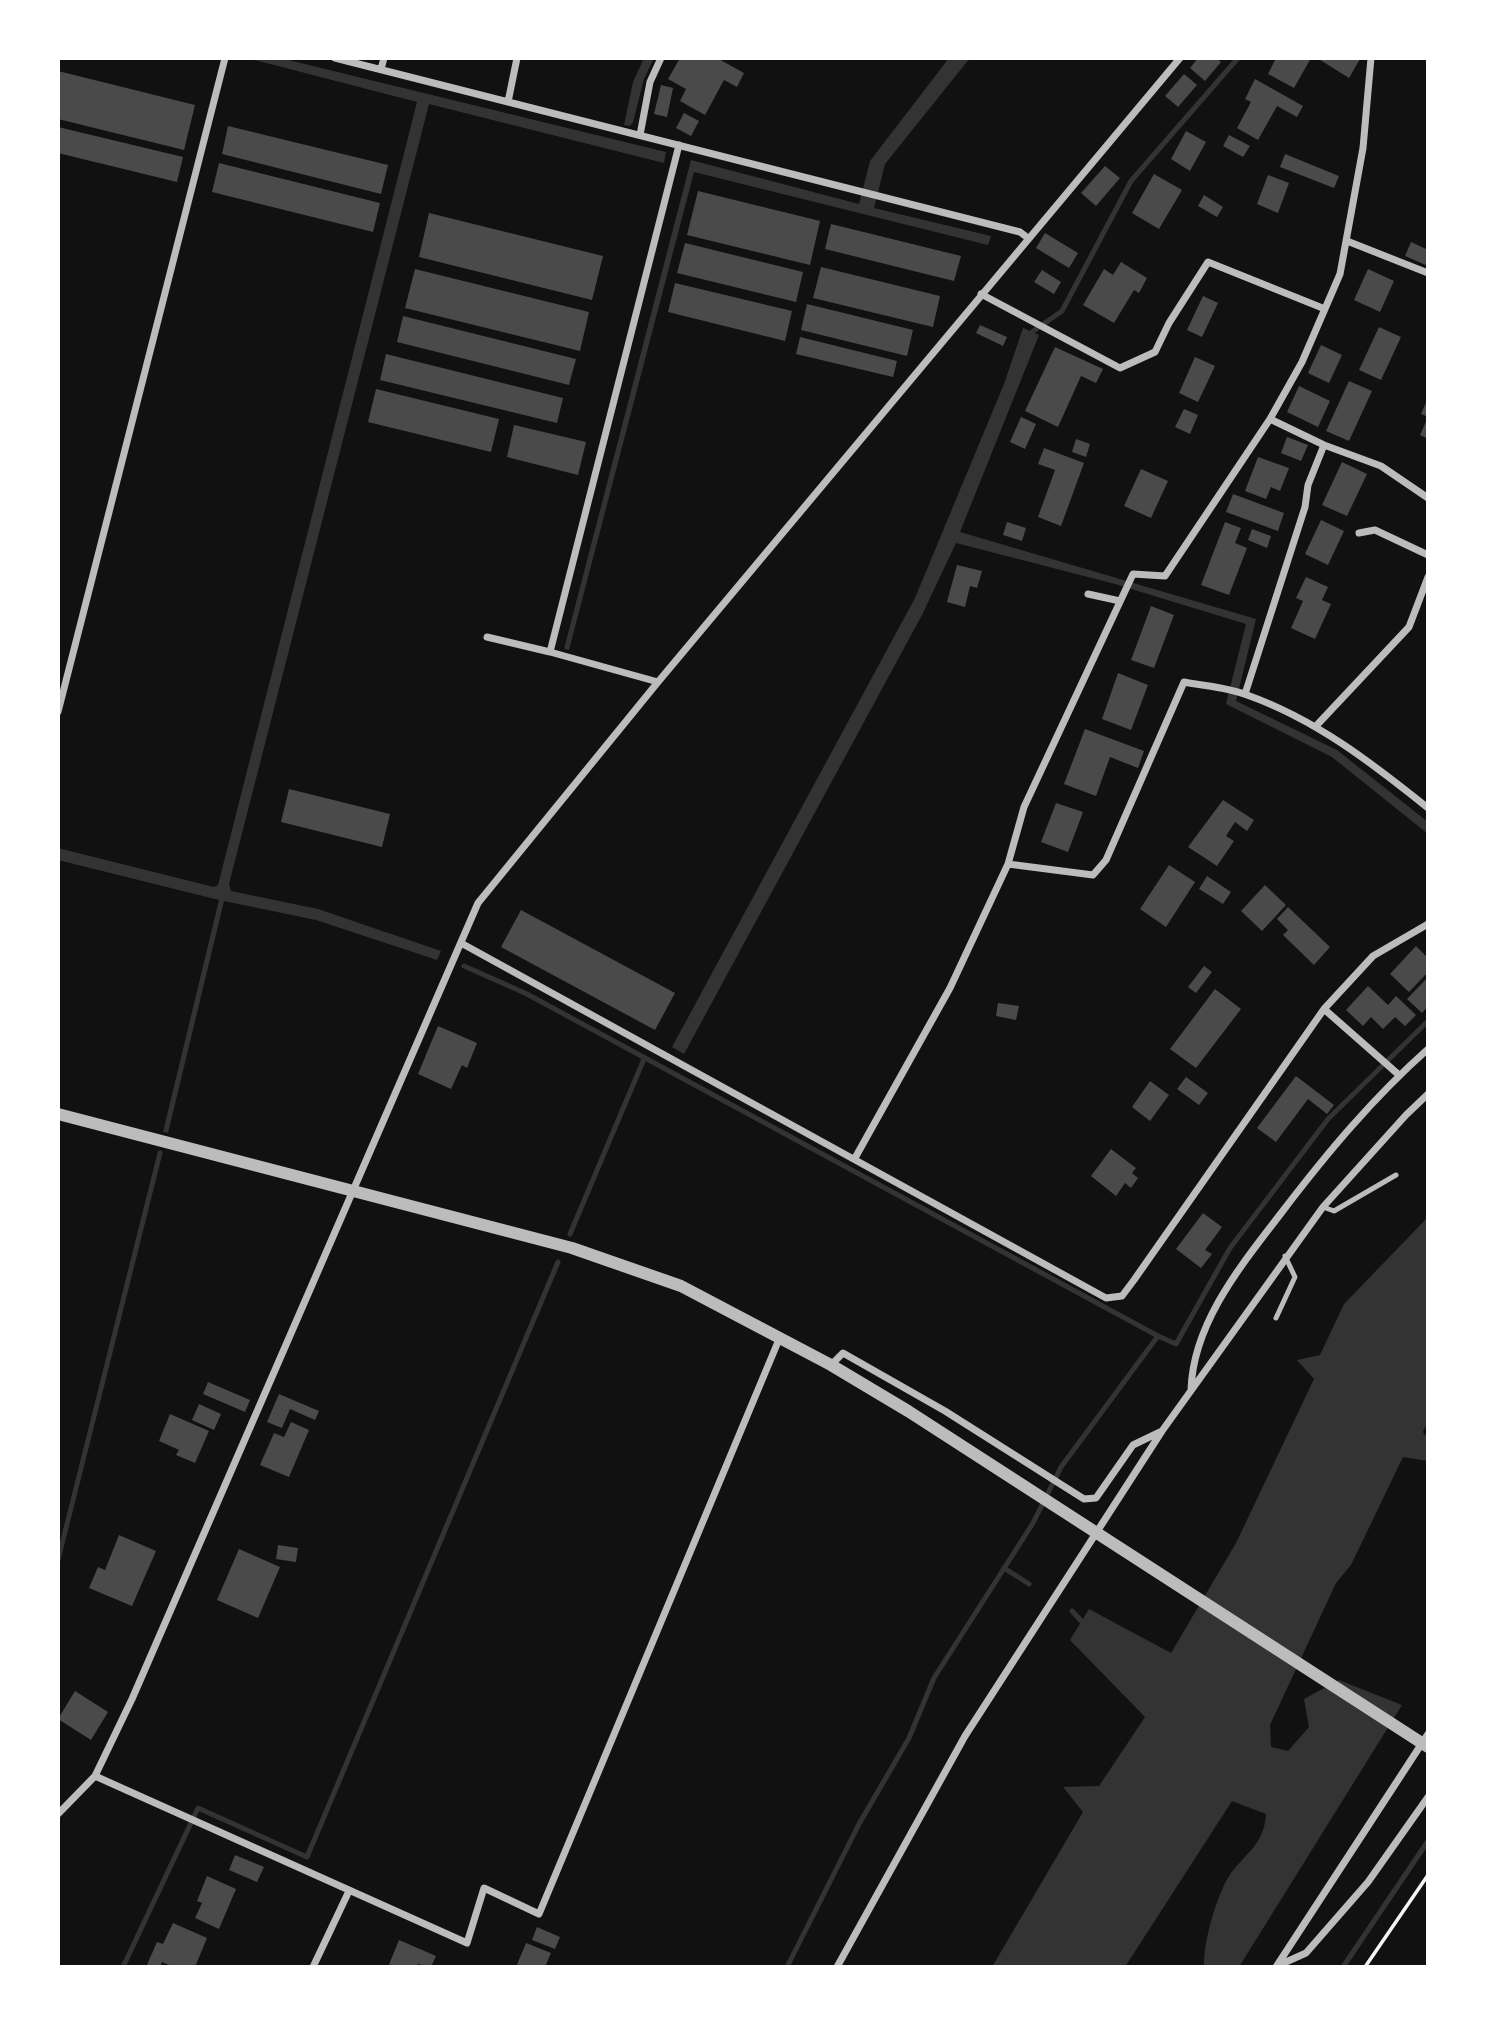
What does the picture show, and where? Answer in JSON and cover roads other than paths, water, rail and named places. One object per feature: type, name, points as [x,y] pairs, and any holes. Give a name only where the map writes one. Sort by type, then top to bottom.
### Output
[{"type":"street","points":[[58,712],[225,58]]},
{"type":"street","points":[[335,58],[1020,232],[1028,238]]},
{"type":"street","points":[[381,69],[384,58]]},
{"type":"street","points":[[508,102],[517,58]]},
{"type":"street","points":[[640,135],[650,82],[661,58]]},
{"type":"street","points":[[58,1814],[94,1776],[132,1699],[478,903],[658,682],[1180,58]]},
{"type":"street","points":[[856,1158],[950,988],[1008,864],[1024,807],[1133,574],[1165,576],[1270,419],[1302,362],[1340,274],[1363,148],[1371,58]]},
{"type":"street","points":[[550,652],[679,145]]},
{"type":"street","points":[[1347,241],[1428,273]]},
{"type":"street","points":[[981,294],[1120,368],[1155,352],[1169,323],[1208,262],[1325,309]]},
{"type":"street","points":[[1270,419],[1324,445],[1381,466],[1428,498]]},
{"type":"street","points":[[1245,694],[1305,507],[1308,485],[1324,445]]},
{"type":"street","points":[[1359,533],[1375,530],[1428,555]]},
{"type":"street","points":[[1316,726],[1409,627],[1428,577]]},
{"type":"street","points":[[1088,594],[1122,597]]},
{"type":"street","points":[[487,637],[658,682]]},
{"type":"street","points":[[1008,864],[1093,875],[1106,860],[1184,682],[1245,694],[1316,726],[1381,769],[1428,808]]},
{"type":"street","points":[[461,943],[1107,1298],[1122,1296],[1324,1009],[1373,956],[1428,924]]},
{"type":"street","points":[[1324,1009],[1399,1075]]},
{"type":"street","points":[[1191,1390],[1192,1366],[1212,1314],[1237,1271],[1340,1137],[1399,1075],[1428,1049]]},
{"type":"street","points":[[837,1967],[965,1737],[1162,1431],[1285,1256],[1323,1207],[1428,1094]]},
{"type":"street","points":[[58,1114],[572,1248],[681,1286],[831,1365],[908,1411],[1428,1746]]},
{"type":"street","points":[[94,1776],[467,1943],[484,1888],[539,1914],[780,1337]]},
{"type":"street","points":[[831,1365],[843,1353],[944,1411],[1084,1499],[1096,1498],[1133,1445],[1162,1431]]},
{"type":"street","points":[[1276,1967],[1428,1734]]},
{"type":"street","points":[[1276,1967],[1306,1953],[1368,1882],[1428,1797]]},
{"type":"street","points":[[313,1967],[349,1891]]},
{"type":"lane","points":[[1323,1207],[1334,1211],[1396,1175]]},
{"type":"lane","points":[[1276,1318],[1295,1277],[1285,1256]]},
{"type":"waterway","points":[[1030,336],[1062,311],[1131,181],[1238,58]]},
{"type":"waterway","points":[[464,966],[527,994],[1158,1336]]},
{"type":"waterway","points":[[787,1967],[859,1824],[909,1738],[934,1678],[1033,1523],[1061,1467],[1158,1336],[1176,1344],[1230,1248],[1328,1119],[1428,1021]]},
{"type":"waterway","points":[[570,1234],[644,1059]]},
{"type":"waterway","points":[[58,1560],[160,1153]]},
{"type":"waterway","points":[[123,1967],[198,1808],[307,1857],[558,1262]]},
{"type":"waterway","points":[[1004,1568],[1029,1584]]},
{"type":"waterway","points":[[1072,1611],[1084,1624]]},
{"type":"waterway","points":[[1343,1967],[1428,1841]]}]
